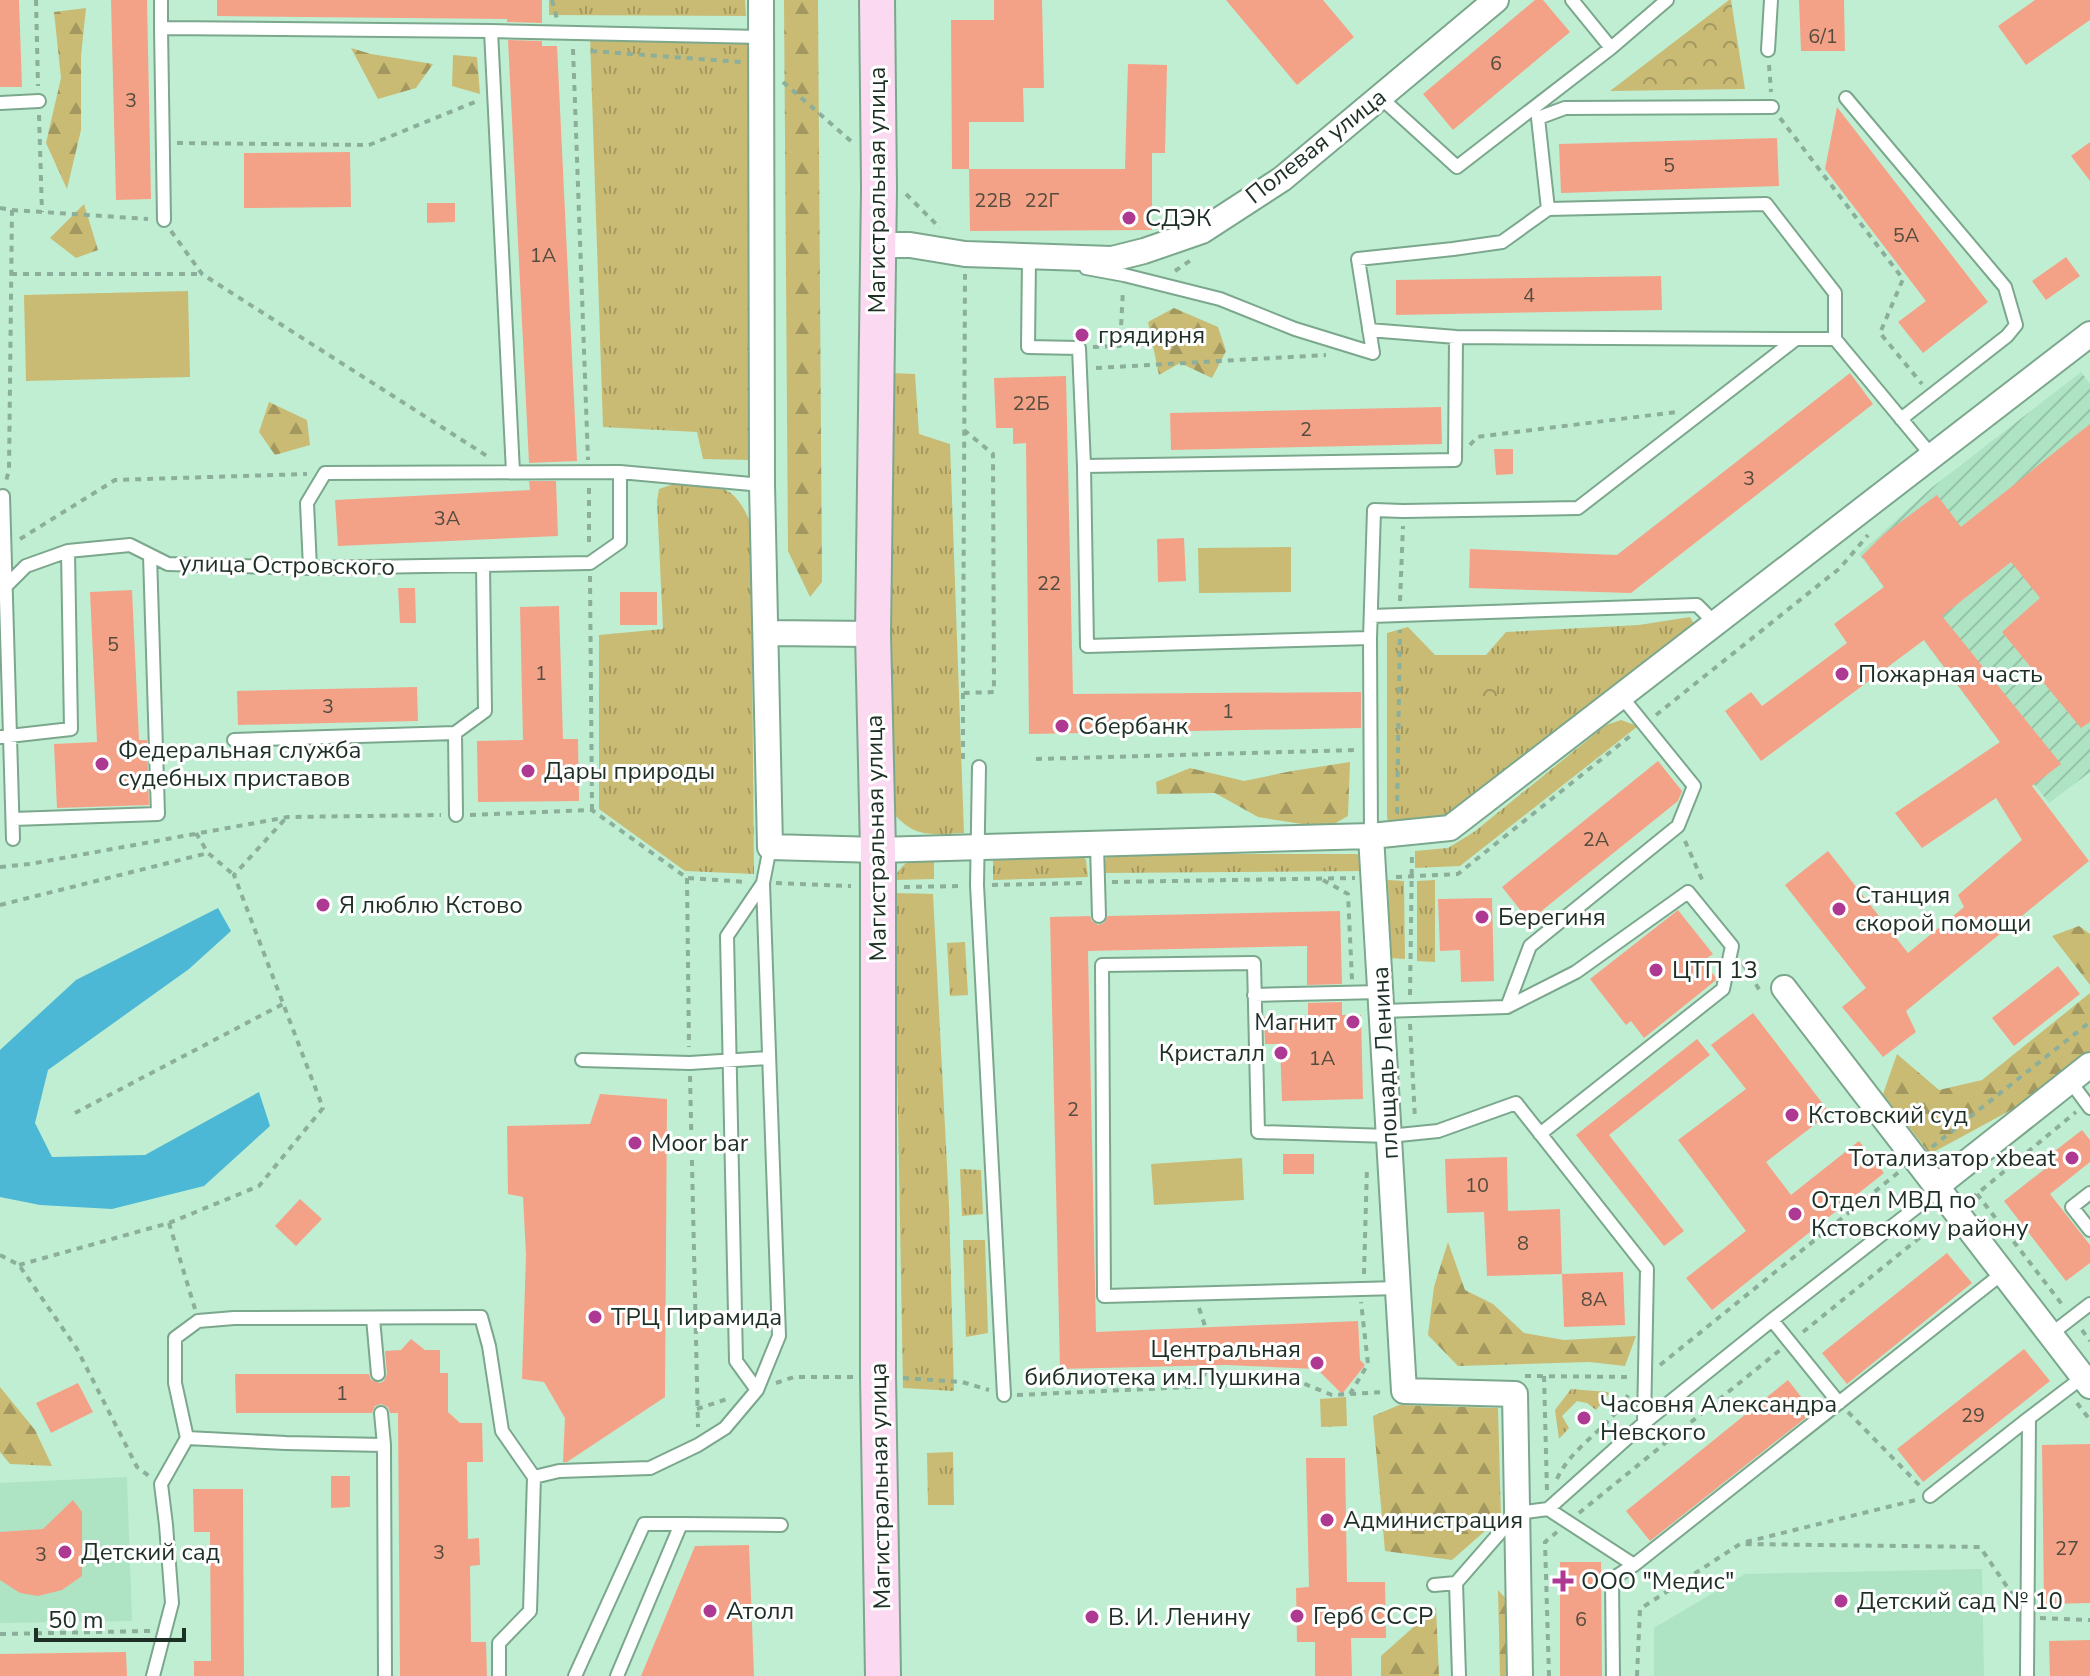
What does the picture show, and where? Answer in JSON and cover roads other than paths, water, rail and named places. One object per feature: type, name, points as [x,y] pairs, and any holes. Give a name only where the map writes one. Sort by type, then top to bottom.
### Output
[{"type":"main road","name":"Магистральная улица","points":[[877,0],[878,245],[873,634],[878,850],[878,1377],[883,1676]]},
{"type":"street","points":[[761,0],[762,485],[770,847],[878,850],[1097,845],[1371,836],[1450,828],[2090,334]]},
{"type":"street","name":"Полевая улица","points":[[878,245],[910,245],[965,254],[1029,258],[1112,259],[1202,231],[1282,179],[1496,0]]},
{"type":"street","points":[[766,633],[873,634]]},
{"type":"street","name":"площадь Ленина","points":[[1371,836],[1404,1391],[1515,1394],[1517,1513]]},
{"type":"street","points":[[1784,988],[2087,1382]]},
{"type":"street","points":[[1937,1186],[2090,1065]]},
{"type":"street","points":[[1517,1513],[1520,1676]]},
{"type":"lane","points":[[161,0],[164,220]]},
{"type":"lane","points":[[1572,0],[1611,48]]},
{"type":"lane","points":[[1380,97],[1457,167],[1611,48],[1667,0]]},
{"type":"lane","points":[[1768,50],[1771,0]]},
{"type":"lane","points":[[161,28],[761,37]]},
{"type":"lane","points":[[491,31],[513,472]]},
{"type":"lane","points":[[1846,98],[2005,287],[2016,325],[2007,336],[1901,419]]},
{"type":"lane","points":[[0,103],[39,101]]},
{"type":"lane","points":[[1548,209],[1538,118],[1565,108],[1772,107]]},
{"type":"lane","points":[[1370,638],[1087,646],[1079,348],[1028,347],[1029,258],[1124,275],[1220,299],[1295,329],[1373,353],[1358,259],[1502,242],[1548,209],[1766,204],[1835,293],[1835,339],[1932,456]]},
{"type":"lane","points":[[1369,330],[1456,337],[1835,339]]},
{"type":"lane","points":[[1084,466],[1455,460],[1456,337]]},
{"type":"lane","points":[[1371,836],[1370,638],[1374,510],[1578,508],[1796,339]]},
{"type":"lane","points":[[310,568],[307,503],[325,473],[620,472],[762,485]]},
{"type":"lane","name":"улица Островского","points":[[3,586],[26,566],[68,551],[130,545],[168,564],[310,568],[590,563],[620,542],[620,472]]},
{"type":"lane","points":[[3,496],[4,736],[13,839]]},
{"type":"lane","points":[[4,736],[71,729],[68,551]]},
{"type":"lane","points":[[13,819],[158,814],[150,555]]},
{"type":"lane","points":[[234,740],[455,733],[485,711],[483,565]]},
{"type":"lane","points":[[1371,616],[1697,605],[1715,623]]},
{"type":"lane","points":[[1507,1007],[1530,946],[1678,826],[1694,786],[1621,696]]},
{"type":"lane","points":[[455,733],[456,815]]},
{"type":"lane","points":[[979,767],[977,885],[1004,1395]]},
{"type":"lane","points":[[1097,845],[1099,916]]},
{"type":"lane","points":[[534,1477],[559,1471],[650,1468],[698,1445],[725,1428],[757,1390],[779,1336],[763,883],[770,847]]},
{"type":"lane","points":[[757,1390],[736,1361],[727,936],[763,883]]},
{"type":"lane","points":[[1254,995],[1507,1007],[1576,972],[1688,892],[1732,946],[1723,989],[1540,1134]]},
{"type":"lane","points":[[1100,950],[1104,1296],[1398,1288]]},
{"type":"lane","points":[[1102,965],[1254,963],[1258,1132],[1389,1136],[1438,1131],[1516,1103],[1647,1269],[1644,1423]]},
{"type":"lane","points":[[582,1060],[690,1063],[769,1058]]},
{"type":"lane","points":[[2070,1081],[2088,1106]]},
{"type":"lane","points":[[1459,1676],[1456,1583],[1517,1513],[1548,1509],[1644,1423],[1922,1203],[1937,1186]]},
{"type":"lane","points":[[2090,1193],[2072,1207],[2090,1230]]},
{"type":"lane","points":[[1613,1676],[1612,1579],[1634,1565],[2004,1272]]},
{"type":"lane","points":[[2051,1334],[2090,1304]]},
{"type":"lane","points":[[153,1676],[172,1603],[161,1484],[187,1438],[175,1383],[175,1338],[198,1321],[234,1318],[481,1317],[489,1346],[502,1431],[534,1477],[530,1611],[499,1643],[499,1676]]},
{"type":"lane","points":[[373,1318],[378,1374]]},
{"type":"lane","points":[[1772,1320],[1839,1403]]},
{"type":"lane","points":[[1930,1496],[2029,1418],[2087,1382]]},
{"type":"lane","points":[[381,1413],[384,1445],[385,1676]]},
{"type":"lane","points":[[2027,1676],[2029,1418]]},
{"type":"lane","points":[[187,1438],[384,1445]]},
{"type":"lane","points":[[1548,1509],[1634,1565]]},
{"type":"lane","points":[[575,1676],[644,1524],[781,1525]]},
{"type":"lane","points":[[617,1676],[681,1524]]},
{"type":"lane","points":[[1434,1585],[1456,1583]]},
{"type":"water","points":[[218,908],[231,931],[189,969],[48,1070],[35,1123],[52,1157],[145,1155],[259,1092],[270,1126],[204,1186],[112,1209],[40,1205],[0,1197],[0,1050],[76,980]]},
{"type":"place","name":"СДЭК","points":[[1129,218]]},
{"type":"place","name":"грядирня","points":[[1082,335]]},
{"type":"place","name":"Пожарная часть","points":[[1842,674]]},
{"type":"place","name":"Сбербанк","points":[[1062,726]]},
{"type":"place","name":"Федеральная служба судебных приставов","points":[[102,764]]},
{"type":"place","name":"Дары природы","points":[[528,771]]},
{"type":"place","name":"Я люблю Кстово","points":[[323,905]]},
{"type":"place","name":"Станция скорой помощи","points":[[1839,909]]},
{"type":"place","name":"Берегиня","points":[[1482,917]]},
{"type":"place","name":"ЦТП 13","points":[[1656,970]]},
{"type":"place","name":"Магнит","points":[[1353,1022]]},
{"type":"place","name":"Кристалл","points":[[1281,1053]]},
{"type":"place","name":"Кстовский суд","points":[[1792,1115]]},
{"type":"place","name":"Moor bar","points":[[635,1143]]},
{"type":"place","name":"Тотализатор xbeat","points":[[2072,1158]]},
{"type":"place","name":"Отдел МВД по Кстовскому району","points":[[1795,1214]]},
{"type":"place","name":"ТРЦ Пирамида","points":[[595,1317]]},
{"type":"place","name":"Центральная библиотека им.Пушкина","points":[[1317,1363]]},
{"type":"place","name":"Часовня Александра Невского","points":[[1584,1418]]},
{"type":"place","name":"Администрация","points":[[1327,1520]]},
{"type":"place","name":"Детский сад","points":[[65,1552]]},
{"type":"place","name":"ООО \"Медис\"","points":[[1563,1581]]},
{"type":"place","name":"Детский сад № 10","points":[[1841,1601]]},
{"type":"place","name":"Атолл","points":[[710,1611]]},
{"type":"place","name":"Герб СССР","points":[[1297,1616]]},
{"type":"place","name":"В. И. Ленину","points":[[1092,1617]]}]
